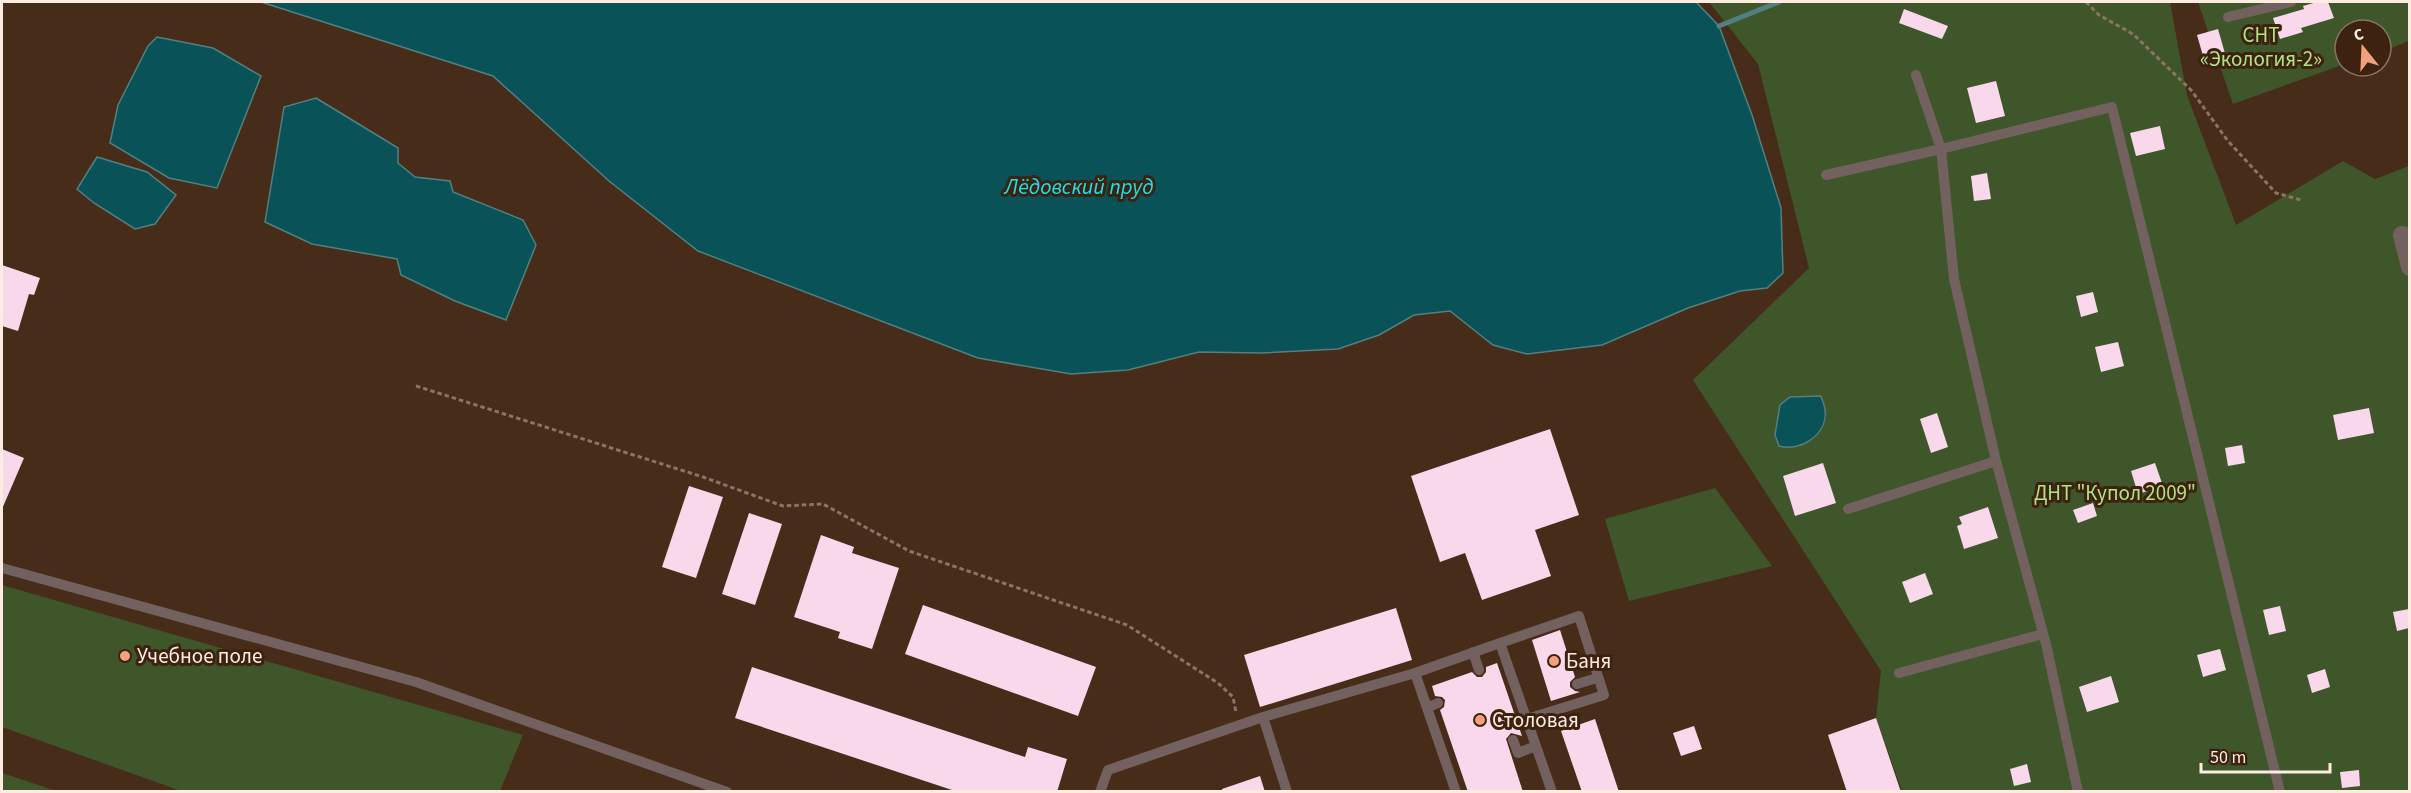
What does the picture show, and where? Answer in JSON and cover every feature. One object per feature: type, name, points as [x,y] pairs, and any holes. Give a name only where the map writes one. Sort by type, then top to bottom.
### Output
[{"type":"street","points":[[2409,238],[2402,235],[2409,267]]},
{"type":"lane","points":[[2228,17],[2291,2]]},
{"type":"lane","points":[[1916,75],[1941,149],[1954,279],[1996,461],[2043,634],[2078,792]]},
{"type":"lane","points":[[1826,175],[2112,107],[2280,792]]},
{"type":"lane","points":[[1848,509],[1996,461]]},
{"type":"lane","points":[[2,568],[416,682],[727,792]]},
{"type":"lane","points":[[1100,792],[1108,770],[1263,717],[1415,673],[1500,643],[1553,628],[1579,616],[1604,695],[1527,719]]},
{"type":"lane","points":[[1899,673],[2043,634]]},
{"type":"lane","points":[[1500,643],[1552,792]]},
{"type":"lane","points":[[1473,652],[1479,670]]},
{"type":"lane","points":[[1415,673],[1456,792]]},
{"type":"lane","points":[[1577,684],[1597,678]]},
{"type":"lane","points":[[1427,708],[1438,704]]},
{"type":"lane","points":[[1263,717],[1287,792]]},
{"type":"lane","points":[[1513,740],[1518,753],[1536,746]]},
{"type":"path","points":[[2086,2],[2099,15],[2133,34],[2191,90],[2228,141],[2276,193],[2301,200]]},
{"type":"path","points":[[416,386],[703,477],[783,507],[823,504],[909,551],[1127,625],[1218,683],[1233,697],[1239,725]]},
{"type":"green space","name":"ДНТ \"Купол 2009\"","points":[[1709,2],[2170,2],[2187,95],[2236,225],[2343,161],[2375,179],[2409,166],[2409,791],[1902,791],[1876,718],[1881,671],[1693,380],[1809,268],[1758,64]]},
{"type":"green space","name":"СНТ «Экология-2»","points":[[2198,2],[2409,2],[2409,41],[2393,47],[2393,18],[2333,18],[2333,68],[2233,104]]},
{"type":"green space","points":[[1715,488],[1772,566],[1629,601],[1605,519]]},
{"type":"green space","name":"Учебное поле","points":[[2,585],[523,735],[500,791],[181,791],[2,727]]},
{"type":"green space","points":[[2,773],[57,791],[2,791]]},
{"type":"water","name":"Лёдовский пруд","points":[[261,2],[1696,2],[1719,26],[1752,115],[1781,208],[1783,273],[1767,288],[1740,291],[1688,308],[1602,345],[1527,354],[1493,345],[1450,311],[1414,315],[1379,335],[1338,349],[1261,353],[1199,352],[1128,370],[1071,374],[978,358],[698,251],[609,181],[493,76]]},
{"type":"water","points":[[157,37],[213,48],[261,76],[217,188],[169,178],[110,143],[118,105],[148,46]]},
{"type":"water","points":[[316,98],[398,148],[398,163],[415,177],[450,181],[453,192],[523,220],[536,245],[506,320],[455,301],[401,275],[397,259],[312,244],[265,222],[284,107]]},
{"type":"water","points":[[97,157],[147,172],[176,195],[155,224],[135,229],[94,203],[77,189]]},
{"type":"water","points":[[1821,396],[1825,408],[1825,419],[1817,434],[1804,444],[1779,446],[1775,435],[1780,405],[1790,397]]},
{"type":"building","points":[[2328,2],[2334,18],[2301,28],[2303,32],[2280,39],[2273,18],[2304,9],[2303,6]]},
{"type":"building","points":[[1904,9],[1948,26],[1942,39],[1899,23]]},
{"type":"building","points":[[2218,29],[2226,57],[2205,63],[2197,35]]},
{"type":"building","points":[[1996,81],[2005,116],[1976,123],[1967,88]]},
{"type":"building","points":[[2160,126],[2165,149],[2136,156],[2130,133]]},
{"type":"building","points":[[1987,173],[1991,199],[1974,201],[1971,176]]},
{"type":"building","points":[[2,265],[40,278],[34,295],[29,294],[18,331],[2,326]]},
{"type":"building","points":[[2093,292],[2098,312],[2081,317],[2076,296]]},
{"type":"building","points":[[2118,342],[2124,366],[2101,372],[2095,347]]},
{"type":"building","points":[[2369,408],[2374,433],[2338,440],[2333,415]]},
{"type":"building","points":[[1937,413],[1948,447],[1931,453],[1920,419]]},
{"type":"building","points":[[1550,429],[1579,515],[1535,530],[1551,576],[1482,600],[1465,553],[1440,562],[1411,476]]},
{"type":"building","points":[[2242,445],[2245,463],[2228,466],[2225,448]]},
{"type":"building","points":[[2,449],[24,458],[2,509]]},
{"type":"building","points":[[1823,463],[1836,503],[1795,516],[1783,476]]},
{"type":"building","points":[[2155,463],[2163,486],[2138,494],[2131,471]]},
{"type":"building","points":[[689,486],[723,497],[696,578],[662,567]]},
{"type":"building","points":[[2093,503],[2097,516],[2078,523],[2073,510]]},
{"type":"building","points":[[1988,507],[1998,538],[1964,549],[1957,526],[1962,524],[1959,517]]},
{"type":"building","points":[[749,513],[782,524],[755,605],[722,594]]},
{"type":"building","points":[[821,535],[854,547],[852,553],[899,568],[872,649],[838,638],[840,632],[794,617]]},
{"type":"building","points":[[1925,573],[1933,594],[1910,603],[1902,582]]},
{"type":"building","points":[[923,605],[1096,667],[1078,716],[905,654]]},
{"type":"building","points":[[2280,606],[2286,631],[2269,635],[2263,610]]},
{"type":"building","points":[[1396,608],[1412,660],[1260,707],[1244,655]]},
{"type":"building","points":[[2409,609],[2409,628],[2397,631],[2393,612]]},
{"type":"building","name":"Баня","points":[[1560,630],[1575,677],[1570,682],[1570,687],[1580,692],[1551,701],[1532,640]]},
{"type":"building","points":[[2220,649],[2226,670],[2203,677],[2197,655]]},
{"type":"building","name":"Столовая","points":[[1497,663],[1522,736],[1511,733],[1506,739],[1523,792],[1468,792],[1440,710],[1444,707],[1445,700],[1435,696],[1432,686],[1472,672],[1477,677],[1482,677],[1486,672],[1486,667]]},
{"type":"building","points":[[752,667],[1025,757],[1028,747],[1067,759],[1057,792],[958,792],[735,718]]},
{"type":"building","points":[[2325,669],[2330,687],[2312,693],[2307,675]]},
{"type":"building","points":[[2111,676],[2119,702],[2087,712],[2079,687]]},
{"type":"building","points":[[1876,718],[1901,792],[1847,792],[1828,735]]},
{"type":"building","points":[[1595,719],[1619,792],[1582,792],[1561,731]]},
{"type":"building","points":[[1694,726],[1702,749],[1681,756],[1673,733]]},
{"type":"building","points":[[2027,764],[2031,782],[2014,786],[2010,769]]},
{"type":"building","points":[[2359,770],[2360,786],[2342,788],[2340,772]]},
{"type":"building","points":[[1260,776],[1265,792],[1222,792],[1222,789]]},
{"type":"waterway","points":[[1719,26],[1779,2]]},
{"type":"place","name":"Учебное поле","points":[[125,656]]},
{"type":"place","name":"Баня","points":[[1554,661]]},
{"type":"place","name":"Столовая","points":[[1480,720]]}]
